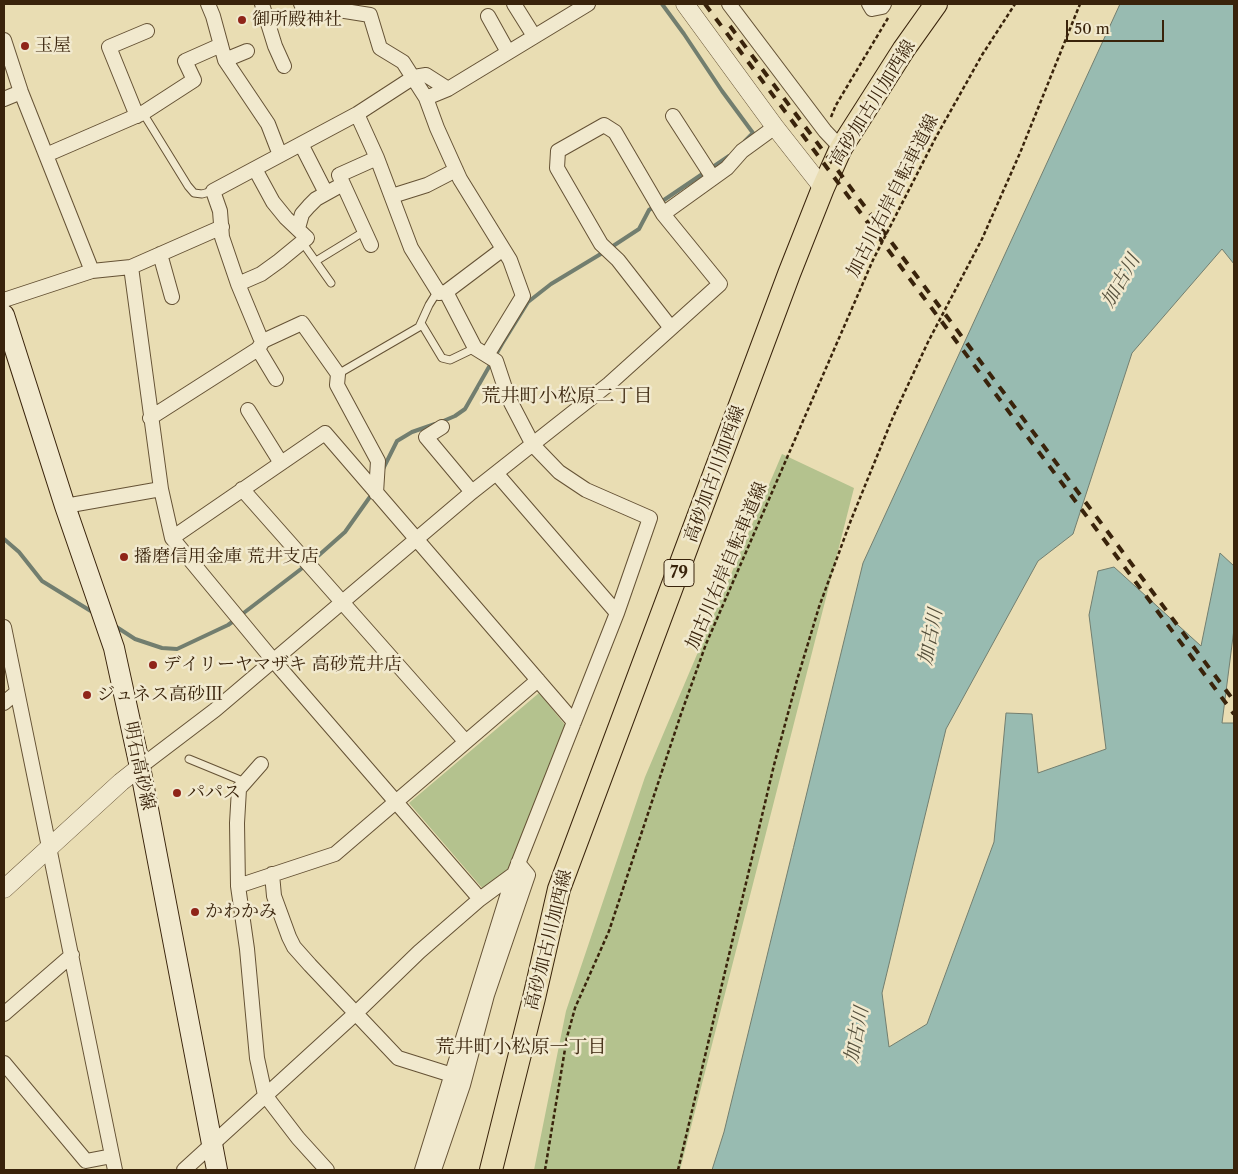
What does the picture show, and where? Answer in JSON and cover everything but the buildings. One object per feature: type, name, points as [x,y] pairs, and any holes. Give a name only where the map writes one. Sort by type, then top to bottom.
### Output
[{"type":"main road","name":"高砂加古川加西線","points":[[491,1170],[559,889],[686,554],[758,356],[823,188],[841,148],[904,49],[936,4]]},
{"type":"main road","name":"明石高砂線","points":[[4,315],[65,506],[114,648],[140,767],[216,1170]]},
{"type":"street","points":[[208,4],[225,60],[268,124],[280,155]]},
{"type":"street","points":[[262,4],[275,46],[284,66]]},
{"type":"street","points":[[301,4],[368,9],[380,48],[403,62],[426,98],[456,170],[510,260],[523,296],[487,355]]},
{"type":"street","points":[[514,4],[534,36]]},
{"type":"street","points":[[426,98],[448,89],[588,4]]},
{"type":"street","points":[[685,4],[823,188]]},
{"type":"street","points":[[729,4],[825,131],[841,148]]},
{"type":"street","points":[[869,4],[872,9],[882,7],[887,9]]},
{"type":"street","points":[[488,16],[508,52]]},
{"type":"street","points":[[140,115],[109,47],[147,31]]},
{"type":"street","points":[[4,40],[21,92],[92,271]]},
{"type":"street","points":[[46,155],[140,115],[194,80],[185,61],[221,45]]},
{"type":"street","points":[[225,60],[247,51]]},
{"type":"street","points":[[276,379],[260,345],[222,237],[220,212],[213,191],[356,114],[414,77],[426,75],[448,89]]},
{"type":"street","points":[[4,99],[21,92]]},
{"type":"street","points":[[356,114],[377,158],[412,248],[475,348],[496,362],[508,397],[533,445],[559,472],[586,490],[650,518],[617,613],[516,868],[422,1170]]},
{"type":"street","points":[[673,116],[712,178]]},
{"type":"street","points":[[4,889],[121,782],[216,710],[472,492],[609,384],[720,284],[663,214],[614,132],[604,125],[558,151],[557,168],[601,244],[618,260],[671,328]]},
{"type":"street","points":[[663,214],[727,168],[742,151],[776,127]]},
{"type":"street","points":[[301,144],[326,194]]},
{"type":"street","points":[[371,245],[339,175],[377,158]]},
{"type":"street","points":[[238,284],[261,274],[306,238],[286,218],[274,202],[255,169]]},
{"type":"street","points":[[392,196],[427,185],[456,170]]},
{"type":"street","points":[[298,228],[302,214],[309,206],[343,184]]},
{"type":"street","points":[[4,300],[92,271],[131,267],[222,227]]},
{"type":"street","points":[[442,293],[503,249]]},
{"type":"street","points":[[160,254],[172,297]]},
{"type":"street","points":[[131,267],[150,418],[161,489],[172,538],[273,660],[480,899]]},
{"type":"street","points":[[150,418],[260,345],[302,323],[338,374],[337,385],[378,461],[376,493]]},
{"type":"street","points":[[248,410],[281,463]]},
{"type":"street","points":[[442,427],[426,437],[472,492]]},
{"type":"street","points":[[172,538],[325,433],[574,722]]},
{"type":"street","points":[[496,473],[617,613]]},
{"type":"street","points":[[65,506],[161,489]]},
{"type":"street","points":[[242,489],[465,741]]},
{"type":"street","points":[[4,627],[115,1170]]},
{"type":"street","points":[[238,886],[336,854],[538,680]]},
{"type":"street","points":[[4,703],[17,692]]},
{"type":"street","points":[[261,764],[240,789],[237,823],[238,886],[247,950],[257,1058],[266,1096],[298,1138],[327,1170]]},
{"type":"street","points":[[184,1170],[356,1013],[419,952],[516,868]]},
{"type":"street","points":[[434,1170],[463,1086],[487,994],[528,875],[516,868]]},
{"type":"street","points":[[272,874],[274,896],[291,942],[310,965],[398,1058],[452,1075]]},
{"type":"street","points":[[4,1014],[72,955]]},
{"type":"street","points":[[4,1063],[86,1161],[112,1156]]},
{"type":"lane","points":[[140,115],[194,193],[202,194],[213,191]]},
{"type":"lane","points":[[316,262],[365,232]]},
{"type":"lane","points":[[302,242],[331,283]]},
{"type":"lane","points":[[338,374],[419,327],[434,297],[442,293]]},
{"type":"lane","points":[[421,323],[442,358],[450,360],[475,348]]},
{"type":"lane","points":[[189,760],[245,782]]},
{"type":"path","name":"加古川右岸自転車道線","points":[[545,1170],[567,1037],[575,1008],[609,931],[706,644],[873,260],[936,137],[982,55],[1015,4]]},
{"type":"path","points":[[678,1170],[774,765],[819,607],[851,520],[893,417],[928,342],[982,239],[1020,153],[1080,4]]},
{"type":"path","points":[[825,131],[836,105],[887,9]]},
{"type":"green space","points":[[782,454],[854,488],[680,1170],[534,1170],[566,1011],[645,777]]},
{"type":"green space","points":[[539,693],[566,726],[509,868],[483,889],[409,803]]},
{"type":"water","name":"加古川","points":[[1120,4],[1234,4],[1234,264],[1222,249],[1132,353],[1073,534],[1038,561],[946,729],[882,993],[889,1047],[927,1024],[994,842],[1006,713],[1032,714],[1038,773],[1106,749],[1089,615],[1098,571],[1114,567],[1201,646],[1220,553],[1234,566],[1234,629],[1222,723],[1234,723],[1234,1170],[712,1170],[724,1132],[863,563]]},
{"type":"waterway","points":[[662,4],[753,133],[745,141]]},
{"type":"waterway","points":[[661,202],[729,156]]},
{"type":"waterway","points":[[610,248],[639,229],[649,210],[655,206]]},
{"type":"waterway","points":[[441,422],[465,409],[528,302],[551,284],[604,252]]},
{"type":"waterway","points":[[383,469],[397,441],[412,432],[435,424]]},
{"type":"waterway","points":[[241,615],[318,556],[345,532],[372,494]]},
{"type":"waterway","points":[[4,539],[19,552],[42,581],[94,613]]},
{"type":"waterway","points":[[115,626],[135,639],[162,648],[177,649],[235,620]]},
{"type":"railway","points":[[705,4],[1234,714]]},
{"type":"railway","points":[[730,26],[1234,701]]},
{"type":"place","name":"御所殿神社","points":[[242,20]]},
{"type":"place","name":"玉屋","points":[[25,46]]},
{"type":"place","name":"播磨信用金庫 荒井支店","points":[[124,557]]},
{"type":"place","name":"デイリーヤマザキ 高砂荒井店","points":[[153,665]]},
{"type":"place","name":"ジュネス高砂Ⅲ","points":[[87,695]]},
{"type":"place","name":"パパス","points":[[177,793]]},
{"type":"place","name":"かわかみ","points":[[195,912]]},
{"type":"district","name":"荒井町小松原二丁目","points":[[567,397]]},
{"type":"district","name":"荒井町小松原一丁目","points":[[521,1048]]}]
